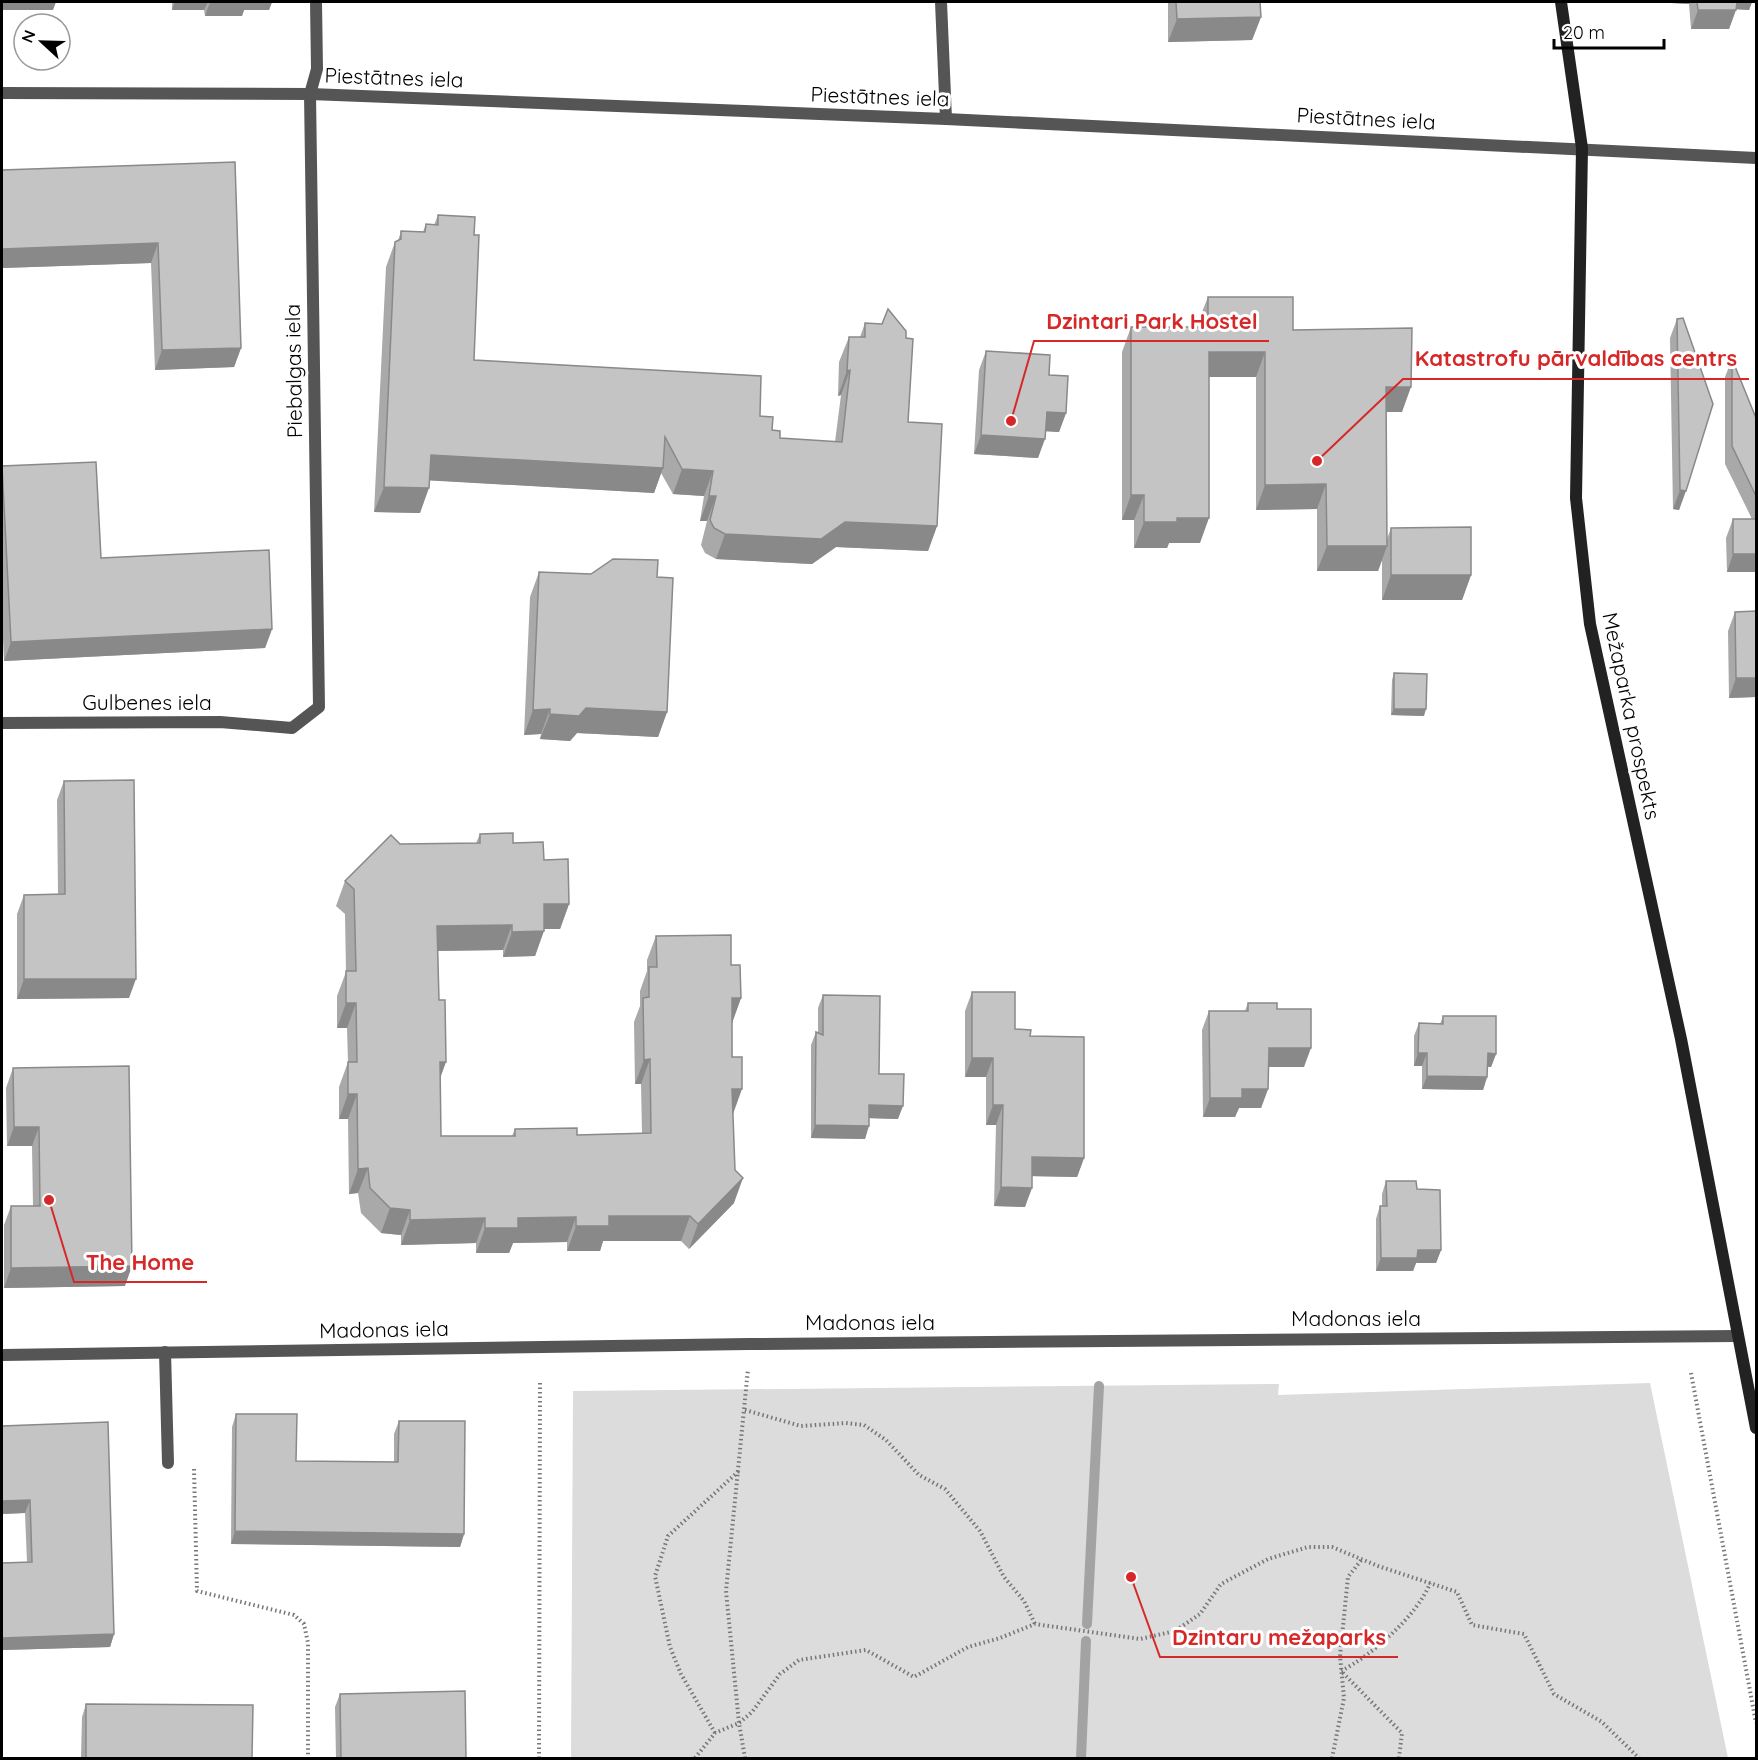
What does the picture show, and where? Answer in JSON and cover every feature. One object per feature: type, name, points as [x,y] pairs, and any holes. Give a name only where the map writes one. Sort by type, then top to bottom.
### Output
[{"type":"main road","name":"Mežaparka prospekts","points":[[1562,2],[1582,148],[1576,498],[1590,624],[1681,1039],[1756,1428]]},
{"type":"street","name":"Piebalgas iela","points":[[292,728],[318,707],[310,94],[317,69],[316,2]]},
{"type":"street","points":[[941,2],[946,119]]},
{"type":"street","name":"Piestātnes iela","points":[[2,93],[310,94],[946,119],[1756,158]]},
{"type":"street","name":"Gulbenes iela","points":[[2,723],[220,722],[292,728]]},
{"type":"street","name":"Madonas iela","points":[[2,1355],[749,1344],[1738,1336]]},
{"type":"street","points":[[165,1352],[168,1463]]},
{"type":"path","points":[[745,1758],[739,1723],[726,1591],[740,1470],[749,1344]]},
{"type":"path","points":[[1691,1373],[1756,1723]]},
{"type":"path","points":[[539,1758],[540,1380]]},
{"type":"path","points":[[745,1410],[801,1426],[846,1423],[864,1425],[886,1440],[919,1475],[945,1489],[980,1531],[1004,1577],[1024,1600],[1035,1624]]},
{"type":"path","points":[[194,1460],[198,1591],[206,1596],[294,1615],[304,1624],[308,1643],[308,1758]]},
{"type":"path","points":[[715,1733],[681,1674],[670,1647],[655,1576],[668,1536],[740,1470]]},
{"type":"path","points":[[695,1758],[715,1733],[739,1723],[752,1712],[780,1674],[799,1660],[866,1650],[914,1677],[968,1647],[1000,1638],[1035,1624],[1140,1639],[1175,1630],[1200,1614],[1221,1584],[1268,1559],[1308,1547],[1332,1547],[1362,1560],[1457,1592],[1472,1625],[1524,1634],[1554,1694],[1602,1722],[1640,1758]]},
{"type":"path","points":[[1332,1758],[1344,1698],[1340,1656],[1348,1577],[1362,1560]]},
{"type":"path","points":[[1341,1671],[1364,1659],[1424,1598],[1430,1583]]},
{"type":"path","points":[[1341,1671],[1402,1733],[1400,1758]]},
{"type":"shaded area","points":[[1650,1383],[1728,1758],[571,1758],[573,1391],[1279,1384],[1278,1395]]},
{"type":"building","points":[[1176,2],[1260,2],[1261,17],[1177,19]]},
{"type":"building","points":[[1697,2],[1737,2],[1736,10],[1698,10]]},
{"type":"building","points":[[235,162],[241,348],[162,350],[158,243],[2,249],[2,170]]},
{"type":"building","points":[[438,215],[475,217],[474,235],[479,235],[474,360],[761,376],[760,416],[773,417],[772,430],[780,431],[780,438],[842,442],[850,370],[847,371],[849,337],[865,337],[865,323],[882,324],[888,309],[906,331],[906,338],[913,339],[908,422],[942,424],[937,526],[845,522],[821,539],[725,534],[714,528],[710,520],[716,496],[709,496],[713,471],[682,469],[665,437],[663,468],[431,455],[429,488],[384,487],[395,242],[401,239],[401,231],[425,232],[426,224],[438,225]]},
{"type":"building","points":[[1208,297],[1293,297],[1293,330],[1412,328],[1411,387],[1386,387],[1387,546],[1327,546],[1326,484],[1265,485],[1265,352],[1209,352],[1209,518],[1177,518],[1177,522],[1144,522],[1144,495],[1131,495],[1131,327],[1208,327]]},
{"type":"building","points":[[1683,318],[1713,404],[1686,491],[1680,490],[1677,319]]},
{"type":"building","points":[[986,351],[1050,355],[1049,375],[1068,376],[1066,413],[1047,412],[1045,439],[981,435]]},
{"type":"building","points":[[1732,359],[1756,418],[1756,496],[1732,446]]},
{"type":"building","points":[[96,462],[101,558],[269,550],[272,629],[11,642],[2,466]]},
{"type":"building","points":[[1733,519],[1756,519],[1756,554],[1733,554]]},
{"type":"building","points":[[1471,527],[1471,575],[1391,575],[1391,528]]},
{"type":"building","points":[[613,559],[658,560],[657,577],[673,578],[667,712],[586,708],[579,716],[550,714],[550,709],[533,710],[539,572],[591,574]]},
{"type":"building","points":[[1756,611],[1756,678],[1736,678],[1735,612]]},
{"type":"building","points":[[1394,673],[1427,674],[1426,709],[1394,709]]},
{"type":"building","points":[[134,780],[136,979],[24,979],[24,895],[65,894],[64,781]]},
{"type":"building","points":[[513,833],[513,843],[543,842],[544,860],[568,859],[569,904],[544,904],[544,931],[512,932],[512,925],[437,926],[439,1000],[445,1000],[446,1062],[440,1062],[441,1136],[515,1136],[515,1129],[577,1128],[577,1135],[651,1133],[650,1059],[644,1060],[643,998],[649,997],[649,967],[657,967],[656,936],[731,935],[731,965],[740,965],[741,998],[732,998],[732,1057],[742,1057],[742,1089],[732,1089],[735,1170],[743,1178],[698,1224],[690,1216],[609,1216],[609,1226],[576,1226],[576,1217],[518,1218],[518,1228],[485,1228],[485,1218],[410,1220],[410,1210],[390,1208],[370,1188],[368,1168],[358,1169],[357,1094],[348,1094],[348,1062],[357,1062],[356,1003],[346,1003],[346,971],[356,971],[354,889],[345,881],[391,835],[400,844],[480,843],[480,834]]},
{"type":"building","points":[[972,992],[1015,992],[1015,1029],[1031,1030],[1030,1036],[1084,1037],[1084,1158],[1032,1157],[1032,1188],[1001,1187],[1003,1105],[993,1105],[993,1058],[972,1058]]},
{"type":"building","points":[[823,995],[880,996],[879,1074],[904,1074],[903,1106],[869,1105],[869,1126],[815,1125],[816,1032],[823,1035]]},
{"type":"building","points":[[1248,1003],[1277,1003],[1277,1009],[1311,1009],[1311,1048],[1269,1048],[1268,1089],[1242,1089],[1242,1098],[1210,1098],[1209,1011],[1248,1011]]},
{"type":"building","points":[[1443,1016],[1496,1016],[1496,1054],[1488,1053],[1487,1077],[1427,1076],[1427,1053],[1418,1053],[1419,1023],[1443,1024]]},
{"type":"building","points":[[129,1066],[132,1266],[11,1268],[11,1206],[40,1206],[39,1127],[14,1127],[13,1068]]},
{"type":"building","points":[[1386,1181],[1416,1181],[1417,1189],[1440,1190],[1441,1250],[1418,1250],[1417,1258],[1381,1258],[1380,1206],[1387,1206]]},
{"type":"building","points":[[236,1414],[297,1414],[296,1461],[398,1462],[399,1421],[465,1421],[464,1534],[235,1531]]},
{"type":"building","points":[[108,1422],[114,1634],[2,1638],[2,1563],[32,1562],[30,1500],[2,1501],[2,1426]]},
{"type":"building","points":[[465,1691],[466,1758],[341,1758],[340,1694]]},
{"type":"building","points":[[86,1704],[253,1705],[252,1758],[86,1758]]},
{"type":"waterway","points":[[1087,1624],[1099,1386]]},
{"type":"waterway","points":[[1081,1758],[1086,1641]]},
{"type":"place","name":"Dzintari Park Hostel","points":[[1011,421]]},
{"type":"place","name":"Katastrofu pārvaldības centrs","points":[[1317,461]]},
{"type":"place","name":"The Home","points":[[49,1200]]},
{"type":"place","name":"Dzintaru mežaparks","points":[[1131,1577]]}]
